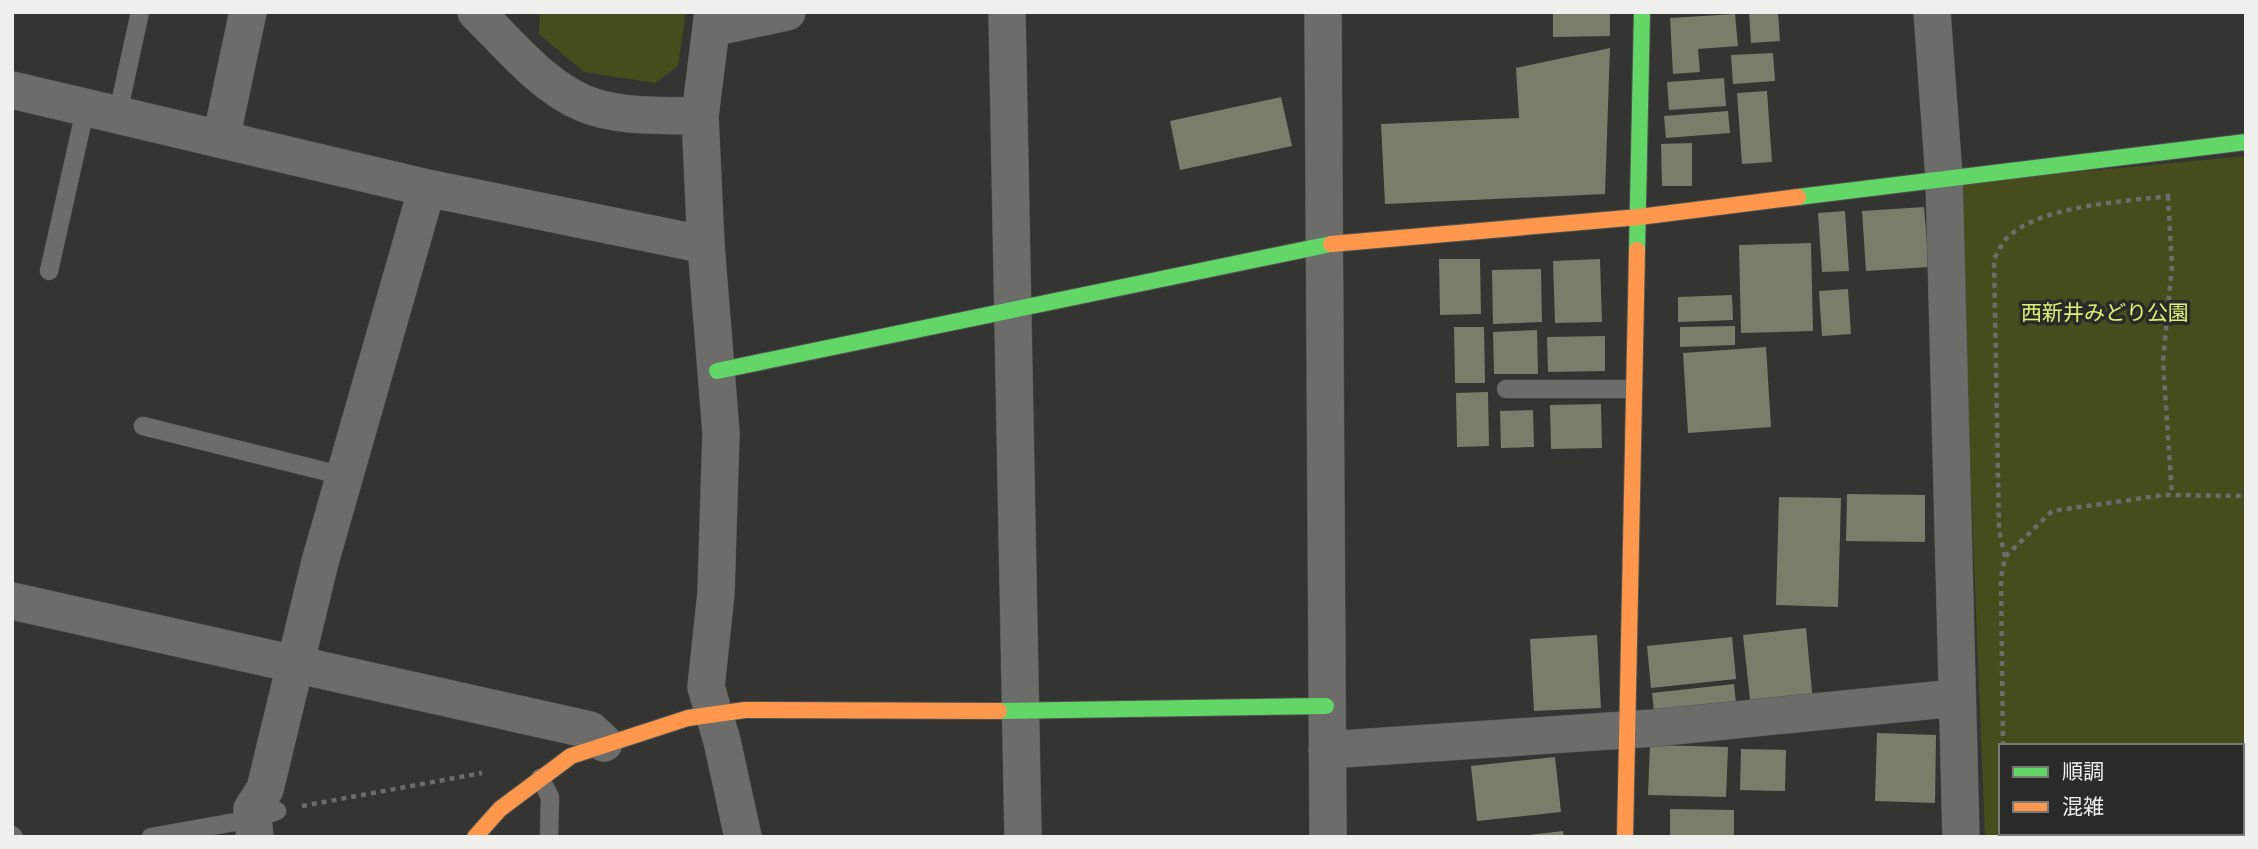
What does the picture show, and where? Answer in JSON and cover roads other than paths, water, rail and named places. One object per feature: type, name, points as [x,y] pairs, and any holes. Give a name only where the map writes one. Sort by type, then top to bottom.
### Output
[{"type":"street","points":[[221,139],[248,12]]},
{"type":"street","points":[[476,12],[555,87],[583,103],[614,111],[700,116]]},
{"type":"street","points":[[743,837],[706,687],[716,593],[721,433],[706,245],[700,116],[712,20],[787,12]]},
{"type":"street","points":[[1007,12],[1023,837]]},
{"type":"street","points":[[1323,12],[1328,837]]},
{"type":"street","points":[[1625,837],[1643,12]]},
{"type":"street","points":[[1932,12],[1944,177],[1961,837]]},
{"type":"street","points":[[12,90],[427,188],[706,245]]},
{"type":"street","points":[[717,371],[1326,244],[1639,217],[1944,177],[2246,142]]},
{"type":"street","points":[[261,822],[252,809],[265,789],[344,476],[427,188]]},
{"type":"street","points":[[12,601],[590,730],[604,743]]},
{"type":"street","points":[[1327,750],[1628,730],[1956,698]]},
{"type":"street","points":[[475,837],[500,809],[571,756],[604,743],[688,718],[713,714],[746,710],[1020,711],[1326,706]]},
{"type":"lane","points":[[49,271],[102,110],[140,12]]},
{"type":"lane","points":[[1506,389],[1633,389]]},
{"type":"lane","points":[[143,426],[344,476]]},
{"type":"lane","points":[[540,778],[550,797],[549,837]]},
{"type":"lane","points":[[151,837],[261,822]]},
{"type":"park label","name":"西新井みどり公園","points":[[2105,313]]}]
